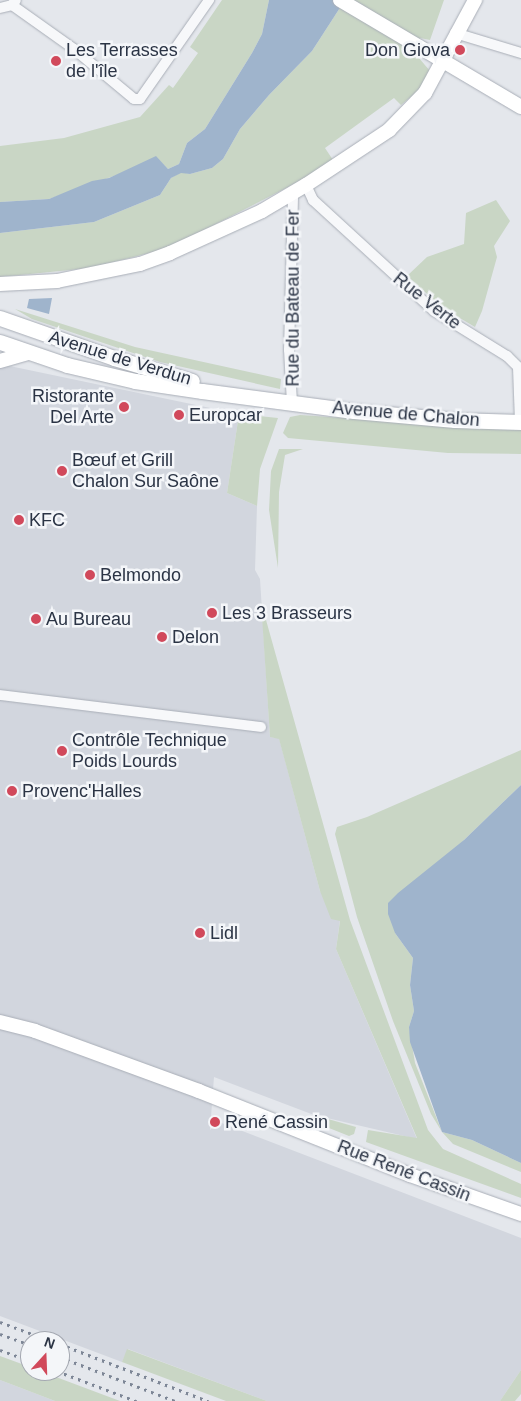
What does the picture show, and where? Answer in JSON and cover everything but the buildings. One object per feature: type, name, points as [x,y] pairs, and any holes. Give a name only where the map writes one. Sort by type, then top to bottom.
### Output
[{"type":"main road","points":[[340,0],[521,107]]},
{"type":"main road","points":[[0,284],[73,278],[140,264],[170,253],[306,185],[389,130],[425,93],[455,33],[475,0]]},
{"type":"main road","name":"Avenue de Verdun","points":[[0,318],[114,358],[242,395]]},
{"type":"main road","name":"Avenue de Verdun","points":[[0,342],[28,353],[136,380],[292,403]]},
{"type":"main road","points":[[0,361],[28,353]]},
{"type":"main road","name":"Avenue de Chalon","points":[[292,403],[455,420],[520,422]]},
{"type":"main road","name":"Rue René Cassin","points":[[0,1012],[35,1031]]},
{"type":"main road","name":"Rue René Cassin","points":[[0,1022],[35,1031],[521,1214]]},
{"type":"street","points":[[0,8],[14,3],[74,48],[134,99],[144,96],[209,0]]},
{"type":"street","points":[[455,33],[521,53]]},
{"type":"street","name":"Rue Verte","points":[[306,185],[313,200],[434,311],[518,366],[520,422]]},
{"type":"street","name":"Rue du Bateau de Fer","points":[[289,195],[289,350],[292,403]]},
{"type":"street","points":[[0,695],[261,727]]},
{"type":"shaded area","points":[[0,364],[239,414],[227,493],[257,506],[255,570],[260,579],[270,737],[279,738],[320,891],[340,920],[336,949],[417,1139],[314,1115],[214,1077],[210,1130],[219,1122],[521,1238],[521,1370],[500,1401],[267,1401],[128,1349],[122,1362],[70,1342],[70,1331],[40,1331],[0,1316]]},
{"type":"shaded area","points":[[0,1380],[55,1401],[0,1401]]},
{"type":"green space","points":[[222,0],[269,0],[262,34],[205,129],[187,143],[179,164],[168,169],[159,160],[49,199],[0,202],[0,146],[64,138],[140,117],[169,85],[173,88],[198,53],[190,47]]},
{"type":"green space","points":[[345,0],[444,0],[430,40],[420,38],[413,51],[430,71],[419,90],[401,105],[394,98],[325,148],[335,163],[169,248],[90,268],[0,277],[0,233],[94,222],[160,195],[171,178],[181,172],[190,174],[212,168],[223,159],[240,129],[269,95],[312,51]]},
{"type":"green space","points":[[496,200],[510,221],[494,246],[497,257],[482,311],[475,327],[443,308],[407,276],[427,257],[464,244],[466,213]]},
{"type":"green space","points":[[15,309],[135,347],[281,379],[280,389],[160,362],[32,319]]},
{"type":"green space","points":[[239,414],[278,418],[260,469],[257,506],[227,493]]},
{"type":"green space","points":[[300,415],[521,430],[521,454],[448,453],[288,438],[283,433],[290,417]]},
{"type":"green space","points":[[279,449],[303,449],[285,455],[279,492],[278,568],[269,510],[271,471]]},
{"type":"green space","points":[[261,602],[350,920],[428,1130],[443,1149],[521,1184],[521,1198],[366,1142],[368,1130],[417,1138],[336,949],[340,921],[331,919],[320,891],[279,739],[270,737]]},
{"type":"green space","points":[[521,750],[521,785],[464,840],[395,933],[413,958],[410,985],[414,1011],[409,1027],[415,1063],[442,1132],[431,1114],[393,1021],[357,917],[335,834],[337,827],[367,817]]},
{"type":"green space","points":[[314,1115],[356,1127],[354,1134],[349,1136],[314,1122]]},
{"type":"green space","points":[[442,1132],[472,1140],[521,1163],[521,1172],[453,1144]]},
{"type":"green space","points":[[127,1349],[267,1401],[226,1401],[122,1362]]},
{"type":"green space","points":[[0,1356],[20,1363],[20,1381],[67,1381],[120,1401],[55,1401],[0,1380]]},
{"type":"green space","points":[[521,1370],[521,1394],[515,1401],[500,1401]]},
{"type":"water","points":[[269,0],[345,0],[312,51],[269,95],[240,129],[223,159],[212,168],[190,174],[181,173],[171,178],[160,195],[94,222],[0,233],[0,202],[49,199],[92,181],[109,178],[156,156],[168,169],[179,164],[187,143],[205,129],[252,53],[262,34]]},
{"type":"water","points":[[52,298],[49,314],[27,308],[29,299]]},
{"type":"water","points":[[521,785],[521,1163],[472,1140],[442,1132],[410,1042],[409,1027],[414,1011],[410,985],[413,958],[395,933],[388,914],[388,903],[464,840]]},
{"type":"railway","points":[[0,1322],[24,1331]]},
{"type":"railway","points":[[0,1334],[20,1341]]},
{"type":"railway","points":[[70,1348],[208,1401]]},
{"type":"railway","points":[[0,1350],[20,1357]]},
{"type":"railway","points":[[70,1361],[175,1401]]},
{"type":"railway","points":[[70,1376],[136,1401]]},
{"type":"place","name":"Don Giova","points":[[460,50]]},
{"type":"place","name":"Les Terrasses de l'île","points":[[56,61]]},
{"type":"place","name":"Ristorante Del Arte","points":[[124,407]]},
{"type":"place","name":"Europcar","points":[[179,415]]},
{"type":"place","name":"Bœuf et Grill Chalon Sur Saône","points":[[62,471]]},
{"type":"place","name":"KFC","points":[[19,520]]},
{"type":"place","name":"Belmondo","points":[[90,575]]},
{"type":"place","name":"Les 3 Brasseurs","points":[[212,613]]},
{"type":"place","name":"Au Bureau","points":[[36,619]]},
{"type":"place","name":"Delon","points":[[162,637]]},
{"type":"place","name":"Contrôle Technique Poids Lourds","points":[[62,751]]},
{"type":"place","name":"Provenc'Halles","points":[[12,791]]},
{"type":"place","name":"Lidl","points":[[200,933]]},
{"type":"place","name":"René Cassin","points":[[215,1122]]}]
